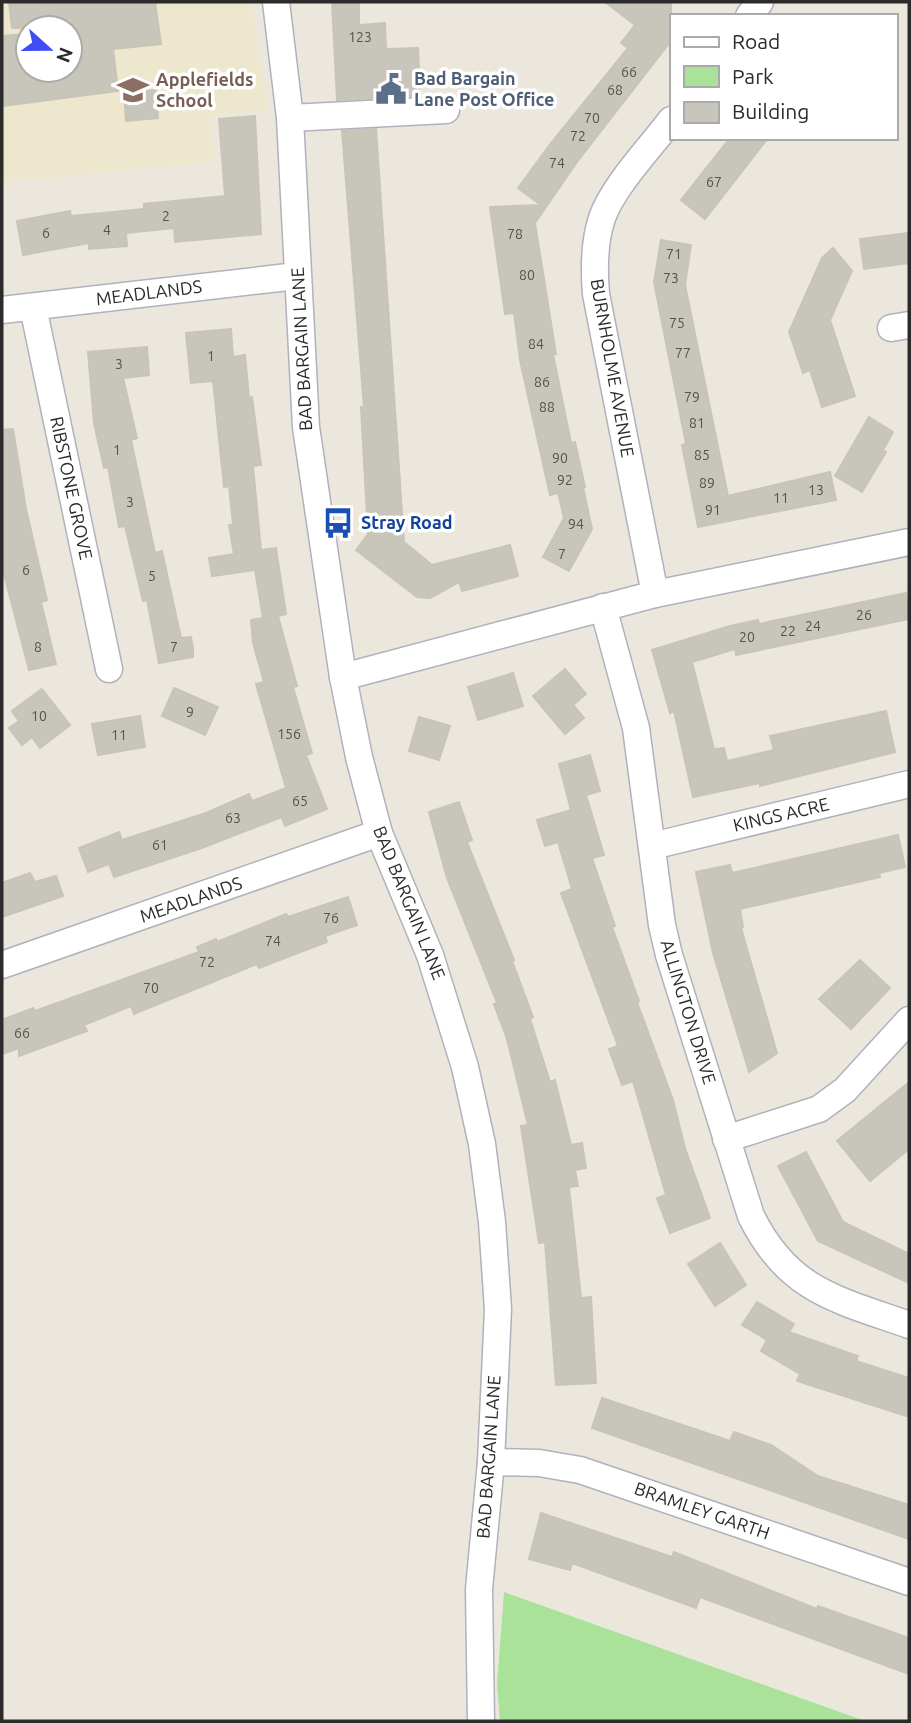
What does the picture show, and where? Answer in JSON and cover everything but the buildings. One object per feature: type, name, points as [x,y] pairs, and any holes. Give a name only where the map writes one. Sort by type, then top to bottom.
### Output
[{"type":"street","name":"BAD BARGAIN LANE","points":[[276,2],[289,118],[306,428],[343,677],[379,833],[444,992],[482,1144],[492,1222],[498,1309],[491,1462],[479,1589],[481,1721]]},
{"type":"street","points":[[289,118],[446,110]]},
{"type":"street","name":"BURNHOLME AVENUE","points":[[655,594],[596,294],[594,268],[602,217],[670,121]]},
{"type":"street","name":"MEADLANDS","points":[[2,310],[297,276]]},
{"type":"street","name":"RIBSTONE GROVE","points":[[33,307],[109,668]]},
{"type":"street","points":[[343,677],[655,594],[909,542]]},
{"type":"street","name":"ALLINGTON DRIVE","points":[[603,607],[636,728],[669,955],[751,1216],[766,1246],[785,1267],[807,1284],[831,1297],[909,1325]]},
{"type":"street","name":"KINGS ACRE","points":[[652,846],[908,777]]},
{"type":"street","name":"MEADLANDS","points":[[2,965],[379,833]]},
{"type":"street","points":[[726,1139],[819,1109],[845,1090],[909,1020]]},
{"type":"street","name":"BRAMLEY GARTH","points":[[491,1462],[539,1463],[580,1470],[909,1582]]},
{"type":"shaded area","name":"Applefields School","points":[[2,2],[251,2],[268,111],[209,115],[215,162],[2,182]]},
{"type":"green space","points":[[504,1592],[865,1721],[500,1721],[497,1684]]},
{"type":"place","name":"Bad Bargain Lane Post Office","points":[[391,89]]},
{"type":"place","name":"Applefields School","points":[[133,90]]},
{"type":"place","name":"Stray Road","points":[[338,523]]}]
